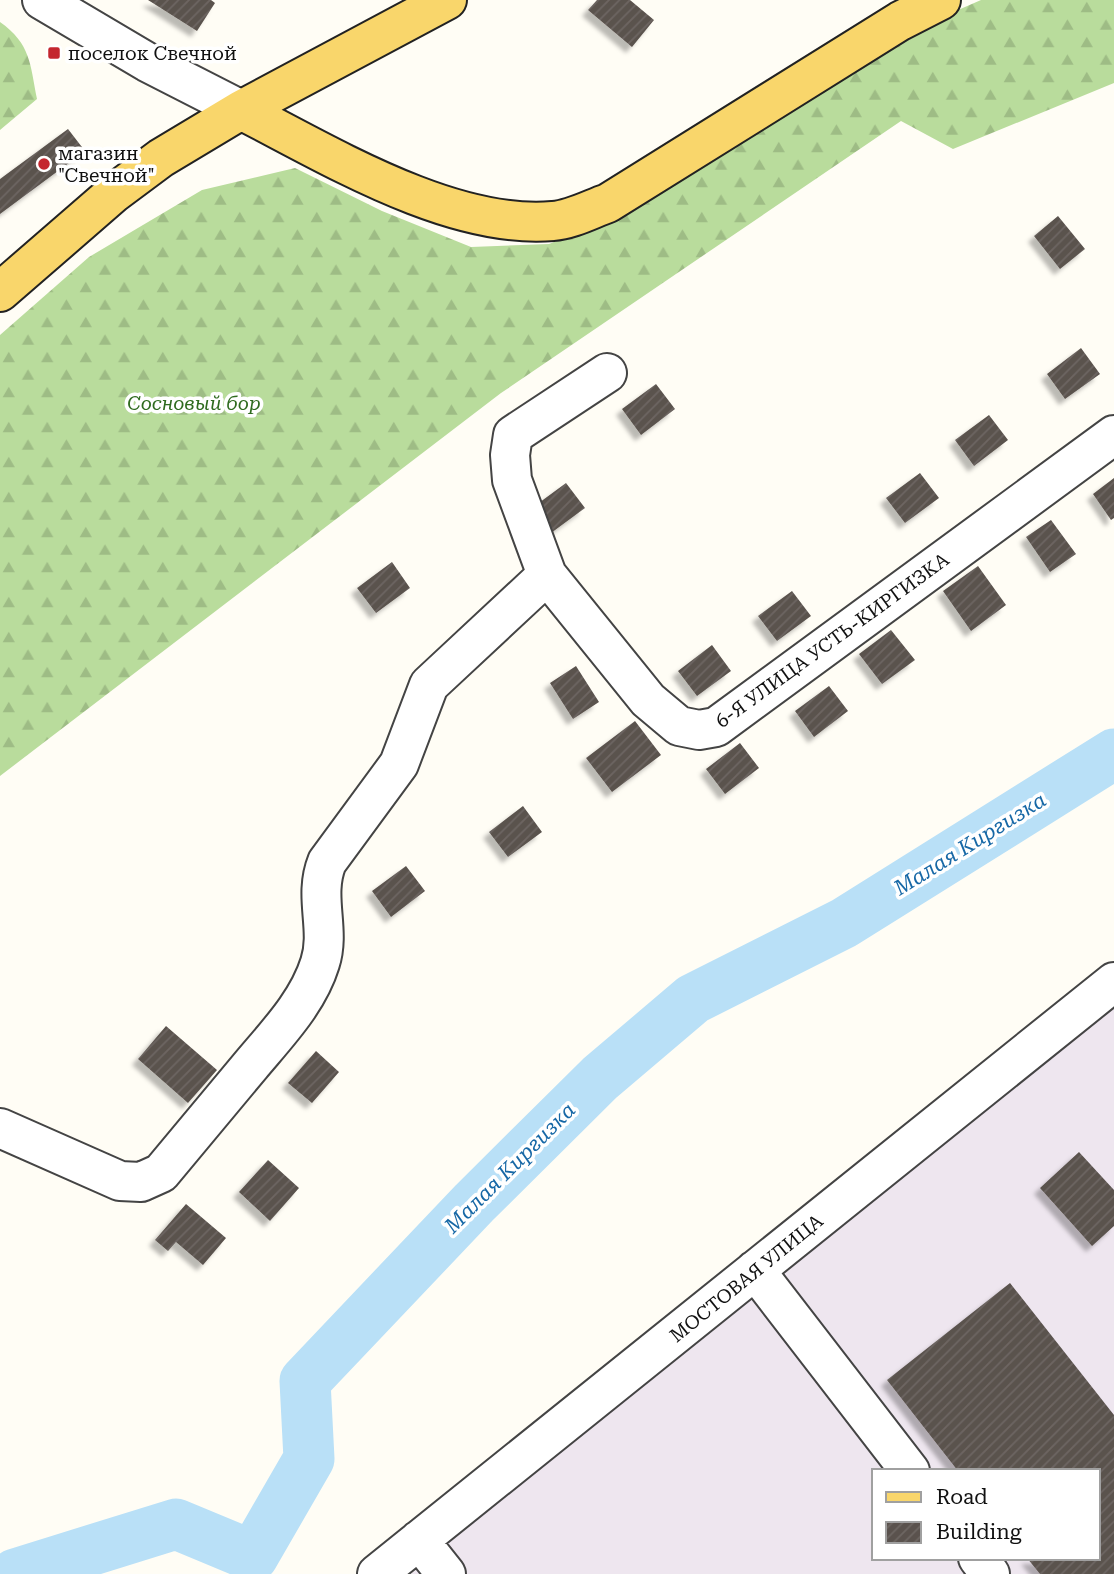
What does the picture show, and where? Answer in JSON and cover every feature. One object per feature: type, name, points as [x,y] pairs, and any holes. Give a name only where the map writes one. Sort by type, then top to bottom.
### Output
[{"type":"main road","points":[[0,292],[114,193],[162,158],[241,110],[447,0]]},
{"type":"main road","points":[[241,110],[396,188],[486,218],[554,221],[608,204],[900,21],[941,0]]},
{"type":"street","points":[[42,0],[146,62],[241,110]]},
{"type":"street","name":"6-Я УЛИЦА УСТЬ-КИРГИЗКА","points":[[607,373],[513,435],[510,454],[512,480],[547,575],[648,700],[680,726],[699,730],[716,727],[1114,435]]},
{"type":"street","points":[[0,1128],[120,1181],[141,1182],[161,1172],[292,1016],[313,981],[321,962],[324,937],[321,877],[335,851],[399,764],[429,685],[547,575]]},
{"type":"street","name":"МОСТОВАЯ УЛИЦА","points":[[377,1574],[1114,982]]},
{"type":"street","points":[[755,1270],[908,1469]]},
{"type":"street","points":[[419,1540],[446,1574]]},
{"type":"shaded area","points":[[1114,1000],[1114,1574],[411,1574],[765,1281]]},
{"type":"green space","name":"Сосновый бор","points":[[981,0],[1114,0],[1114,83],[953,149],[901,121],[501,393],[0,776],[0,335],[89,257],[202,190],[295,168],[382,211],[471,247],[549,244],[623,215],[910,31]]},
{"type":"green space","points":[[0,22],[18,38],[28,56],[37,99],[0,130]]},
{"type":"building","points":[[148,0],[211,0],[215,3],[197,31]]},
{"type":"building","points":[[597,0],[630,0],[654,20],[632,47],[588,10]]},
{"type":"building","name":"магазин \"Свечной\"","points":[[68,129],[85,151],[0,214],[0,179]]},
{"type":"building","points":[[1058,216],[1085,249],[1060,269],[1034,236]]},
{"type":"building","points":[[1081,348],[1100,374],[1065,399],[1047,374]]},
{"type":"building","points":[[656,384],[675,409],[641,435],[622,409]]},
{"type":"building","points":[[989,415],[1008,440],[974,466],[955,440]]},
{"type":"building","points":[[920,473],[939,498],[905,523],[886,498]]},
{"type":"building","points":[[1114,478],[1114,518],[1111,520],[1093,494]]},
{"type":"building","points":[[566,483],[585,508],[551,533],[532,508]]},
{"type":"building","points":[[1051,520],[1076,554],[1050,572],[1026,537]]},
{"type":"building","points":[[392,562],[410,588],[376,613],[357,588]]},
{"type":"building","points":[[978,566],[1006,605],[971,631],[943,591]]},
{"type":"building","points":[[792,591],[811,616],[777,641],[758,616]]},
{"type":"building","points":[[891,630],[915,660],[882,684],[859,654]]},
{"type":"building","points":[[712,645],[731,671],[697,696],[678,671]]},
{"type":"building","points":[[576,666],[599,702],[573,719],[550,683]]},
{"type":"building","points":[[829,686],[848,711],[814,737],[795,711]]},
{"type":"building","points":[[635,721],[661,755],[612,792],[586,758]]},
{"type":"building","points":[[740,743],[759,768],[725,794],[706,769]]},
{"type":"building","points":[[523,806],[542,832],[508,857],[489,832]]},
{"type":"building","points":[[406,866],[425,891],[391,917],[372,891]]},
{"type":"building","points":[[166,1026],[217,1070],[188,1103],[138,1059]]},
{"type":"building","points":[[316,1051],[339,1072],[312,1103],[288,1083]]},
{"type":"building","points":[[1079,1152],[1114,1190],[1114,1226],[1092,1246],[1040,1188]]},
{"type":"building","points":[[268,1160],[299,1188],[270,1221],[239,1192]]},
{"type":"building","points":[[186,1204],[226,1238],[203,1265],[176,1242],[168,1251],[155,1240]]},
{"type":"building","points":[[1010,1283],[1114,1415],[1114,1574],[1040,1574],[1029,1560],[1100,1560],[1100,1469],[956,1469],[887,1380]]},
{"type":"waterway","name":"Малая Киргизка","points":[[15,1574],[176,1524],[253,1556],[309,1459],[305,1381],[474,1203],[600,1078],[693,999],[844,923],[1114,754]]},
{"type":"place","name":"поселок Свечной","points":[[54,53]]},
{"type":"place","name":"магазин \"Свечной\"","points":[[44,164]]}]
